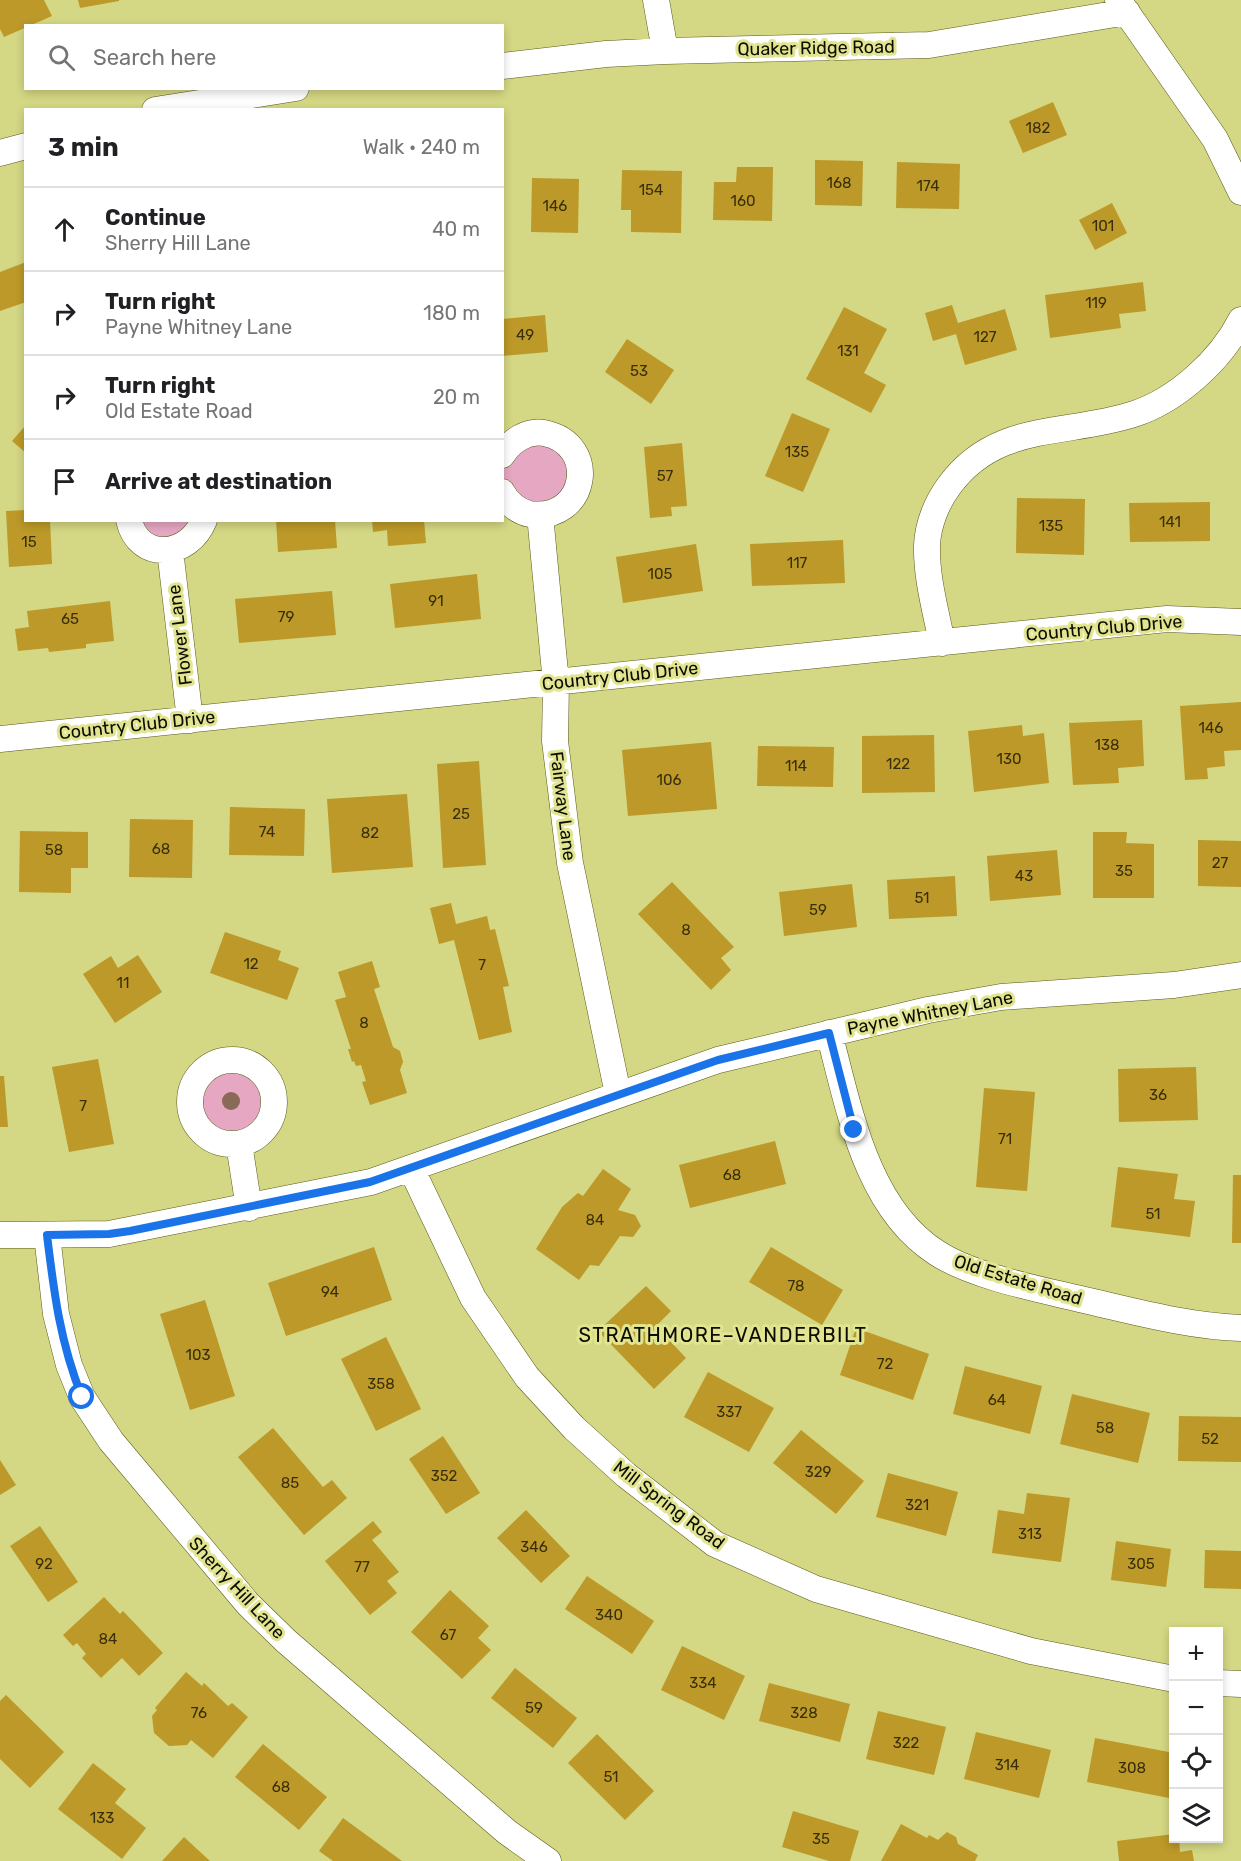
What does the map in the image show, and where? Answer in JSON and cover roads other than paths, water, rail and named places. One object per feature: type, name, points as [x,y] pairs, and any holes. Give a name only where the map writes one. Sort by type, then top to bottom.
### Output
[{"type":"street","points":[[656,0],[665,51]]},
{"type":"street","points":[[1122,6],[1215,139],[1241,192]]},
{"type":"street","name":"Quaker Ridge Road","points":[[504,66],[606,54],[665,51],[929,45],[1122,6]]},
{"type":"street","points":[[168,108],[283,90]]},
{"type":"street","points":[[0,153],[24,147]]},
{"type":"street","points":[[942,643],[928,565],[927,544],[930,524],[943,494],[956,476],[981,455],[1006,441],[1034,432],[1113,419],[1150,406],[1171,394],[1213,359],[1241,320]]},
{"type":"street","points":[[504,453],[517,439],[541,433],[567,443],[575,453],[580,467],[577,492],[562,508],[540,515],[526,513],[514,507],[504,494]]},
{"type":"street","name":"Fairway Lane","points":[[540,515],[556,683],[555,741],[570,863],[618,1094]]},
{"type":"street","points":[[130,522],[136,537],[146,545],[170,550],[192,541],[203,522]]},
{"type":"street","name":"Flower Lane","points":[[170,550],[190,720]]},
{"type":"street","name":"Country Club Drive","points":[[0,739],[1167,620],[1241,622]]},
{"type":"street","name":"Payne Whitney Lane","points":[[0,1235],[109,1234],[249,1208],[370,1182],[718,1060],[928,1010],[1001,997],[1174,985],[1241,975]]},
{"type":"street","name":"Old Estate Road","points":[[829,1033],[854,1130],[880,1190],[905,1224],[937,1254],[977,1271],[1046,1291],[1183,1322],[1241,1328]]},
{"type":"street","points":[[239,1144],[249,1208]]},
{"type":"street","name":"Mill Spring Road","points":[[411,1167],[472,1298],[527,1377],[574,1428],[626,1475],[715,1544],[816,1589],[1031,1651],[1169,1678]]},
{"type":"street","name":"Sherry Hill Lane","points":[[47,1235],[56,1314],[69,1365],[82,1397],[111,1441],[233,1587],[278,1634],[507,1832],[548,1861]]},
{"type":"street","points":[[1223,1683],[1241,1684]]},
{"type":"district","name":"STRATHMORE–VANDERBILT","points":[[723,1335]]}]
